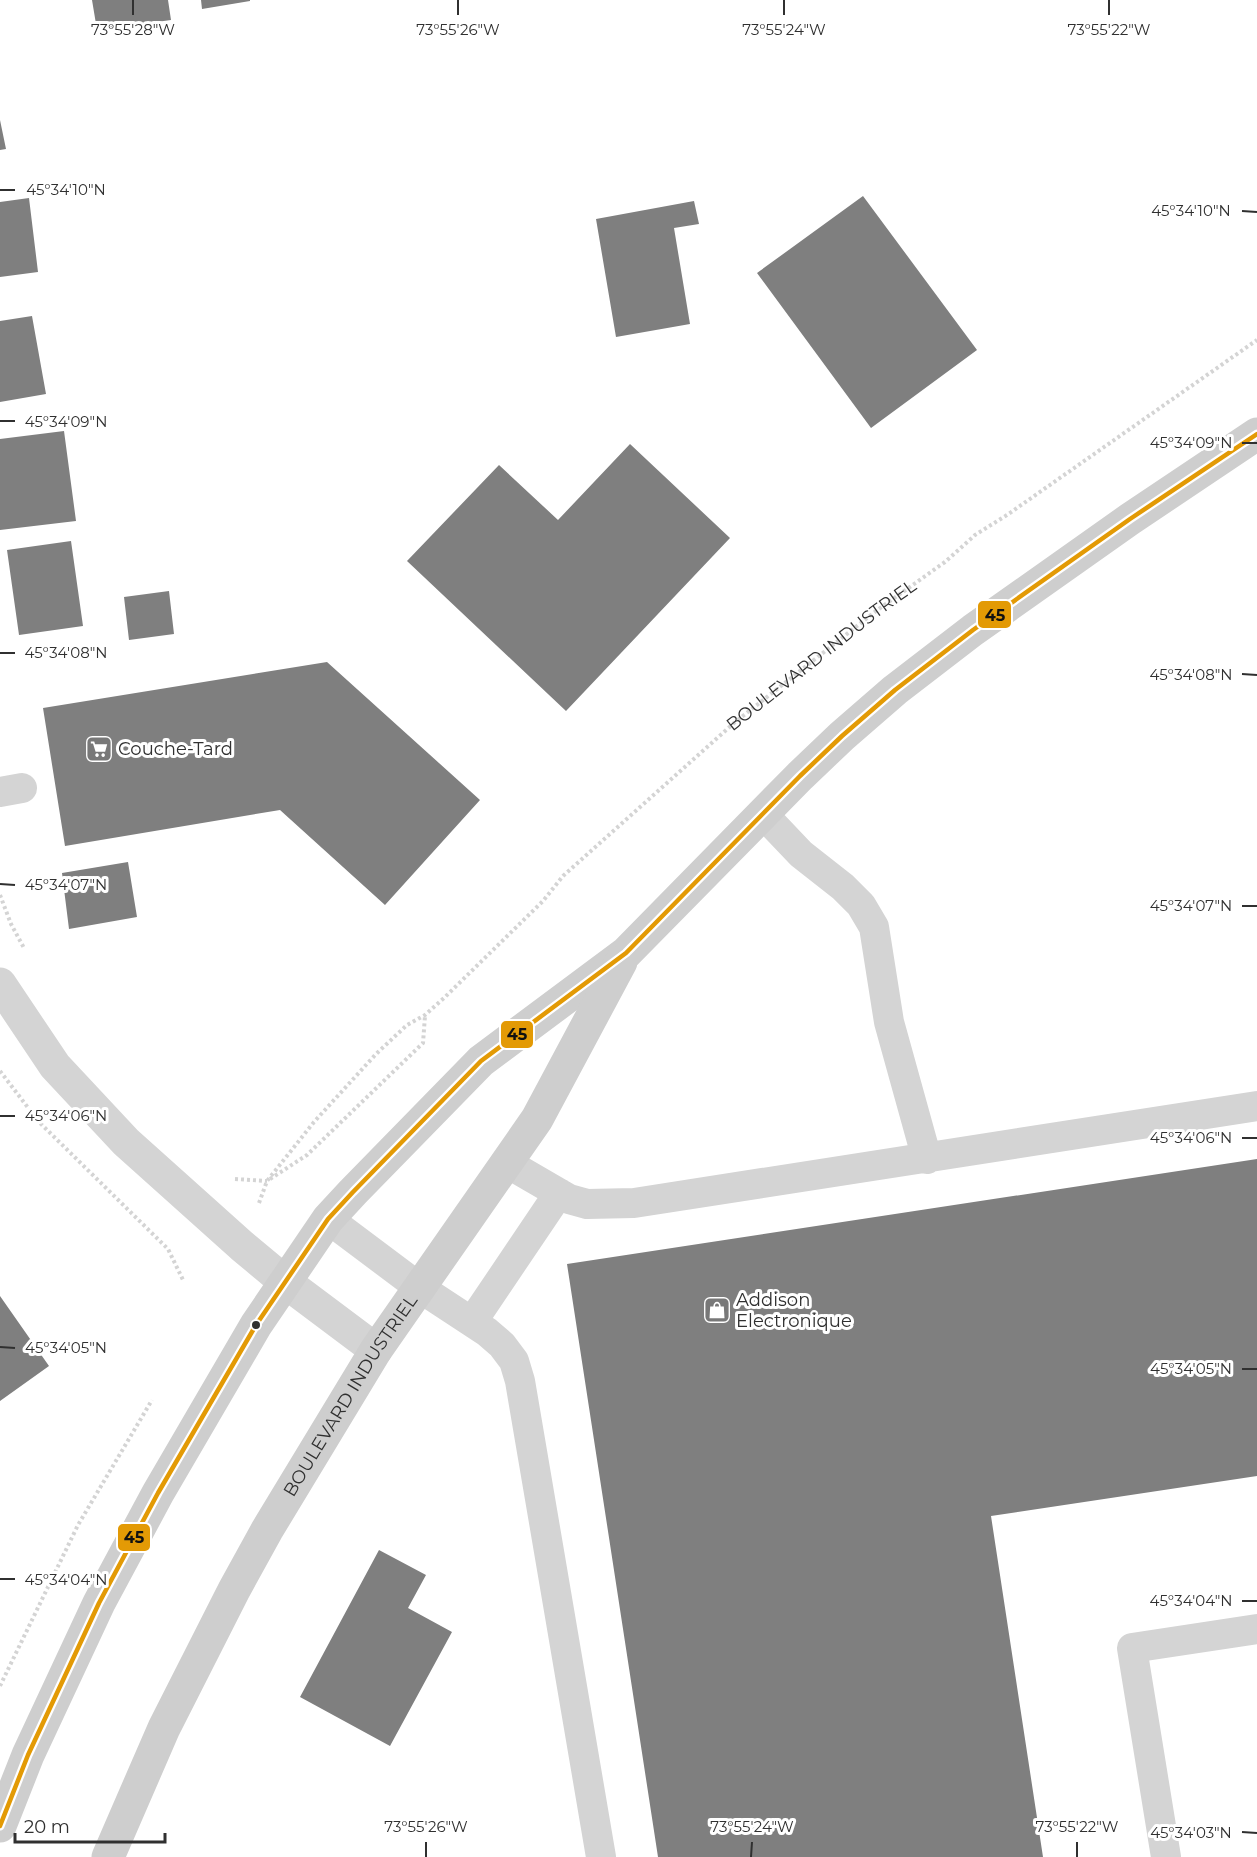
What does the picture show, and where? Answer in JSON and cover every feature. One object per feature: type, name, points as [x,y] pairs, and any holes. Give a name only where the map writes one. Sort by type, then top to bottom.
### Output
[{"type":"street","name":"BOULEVARD INDUSTRIEL","points":[[0,1826],[28,1755],[99,1603],[196,1426],[255,1325],[284,1281],[328,1220],[353,1191],[482,1061],[626,953],[842,736],[896,690],[973,630],[1257,434]]},
{"type":"street","name":"BOULEVARD INDUSTRIEL","points":[[108,1857],[164,1728],[234,1590],[297,1479],[376,1350],[537,1119],[626,953]]},
{"type":"street","points":[[0,984],[55,1066],[144,1159],[284,1281],[376,1350]]},
{"type":"lane","points":[[763,813],[801,854],[843,887],[861,905],[874,927],[888,1022],[927,1159]]},
{"type":"lane","points":[[507,1162],[569,1199],[587,1204],[634,1203],[1257,1106]]},
{"type":"lane","points":[[472,1322],[559,1193]]},
{"type":"lane","points":[[328,1220],[420,1288],[472,1322],[502,1345],[514,1361],[520,1381],[601,1857]]},
{"type":"lane","points":[[1166,1857],[1132,1648],[1257,1629]]},
{"type":"path","name":"BOULEVARD INDUSTRIEL","points":[[267,1181],[314,1122],[376,1054],[407,1025],[425,1015],[543,901],[563,876],[734,723],[876,611],[945,562],[975,535],[1016,509],[1257,340]]},
{"type":"path","points":[[0,895],[11,924],[28,954]]},
{"type":"path","points":[[226,1173],[234,1179],[267,1181],[307,1155],[423,1043],[425,1015]]},
{"type":"path","points":[[0,1071],[39,1122],[168,1249],[184,1282]]},
{"type":"path","points":[[0,1686],[78,1525],[152,1400]]},
{"type":"building","points":[[92,0],[168,0],[171,20],[97,30]]},
{"type":"building","points":[[201,0],[250,0],[250,1],[202,9]]},
{"type":"building","points":[[0,120],[6,149],[0,150]]},
{"type":"building","points":[[863,196],[977,350],[871,428],[757,273]]},
{"type":"building","points":[[29,198],[38,272],[0,277],[0,202]]},
{"type":"building","points":[[694,201],[699,224],[674,228],[690,324],[616,337],[596,219]]},
{"type":"building","points":[[32,316],[46,394],[0,402],[0,321]]},
{"type":"building","points":[[64,431],[76,521],[0,530],[0,439]]},
{"type":"building","points":[[630,444],[730,538],[566,711],[407,561],[499,465],[558,520]]},
{"type":"building","points":[[71,541],[83,626],[19,635],[7,550]]},
{"type":"building","points":[[169,591],[174,634],[129,640],[124,597]]},
{"type":"building","points":[[327,662],[480,800],[385,905],[280,810],[65,846],[43,708]]},
{"type":"building","points":[[128,862],[137,917],[69,929],[62,873]]},
{"type":"building","points":[[1257,1159],[1257,1476],[991,1516],[1043,1857],[658,1857],[567,1264]]},
{"type":"building","points":[[0,1296],[49,1366],[0,1401]]},
{"type":"building","points":[[379,1550],[426,1575],[408,1608],[452,1632],[390,1746],[300,1697]]},
{"type":"transit line","name":"45","points":[[0,1826],[28,1755],[99,1603],[158,1493],[256,1325],[328,1219],[481,1061],[626,953],[800,776],[895,690],[973,630],[1130,519],[1257,434]]},
{"type":"place","name":"Couche-Tard","points":[[99,749]]},
{"type":"place","name":"Addison Electronique","points":[[717,1310]]}]
